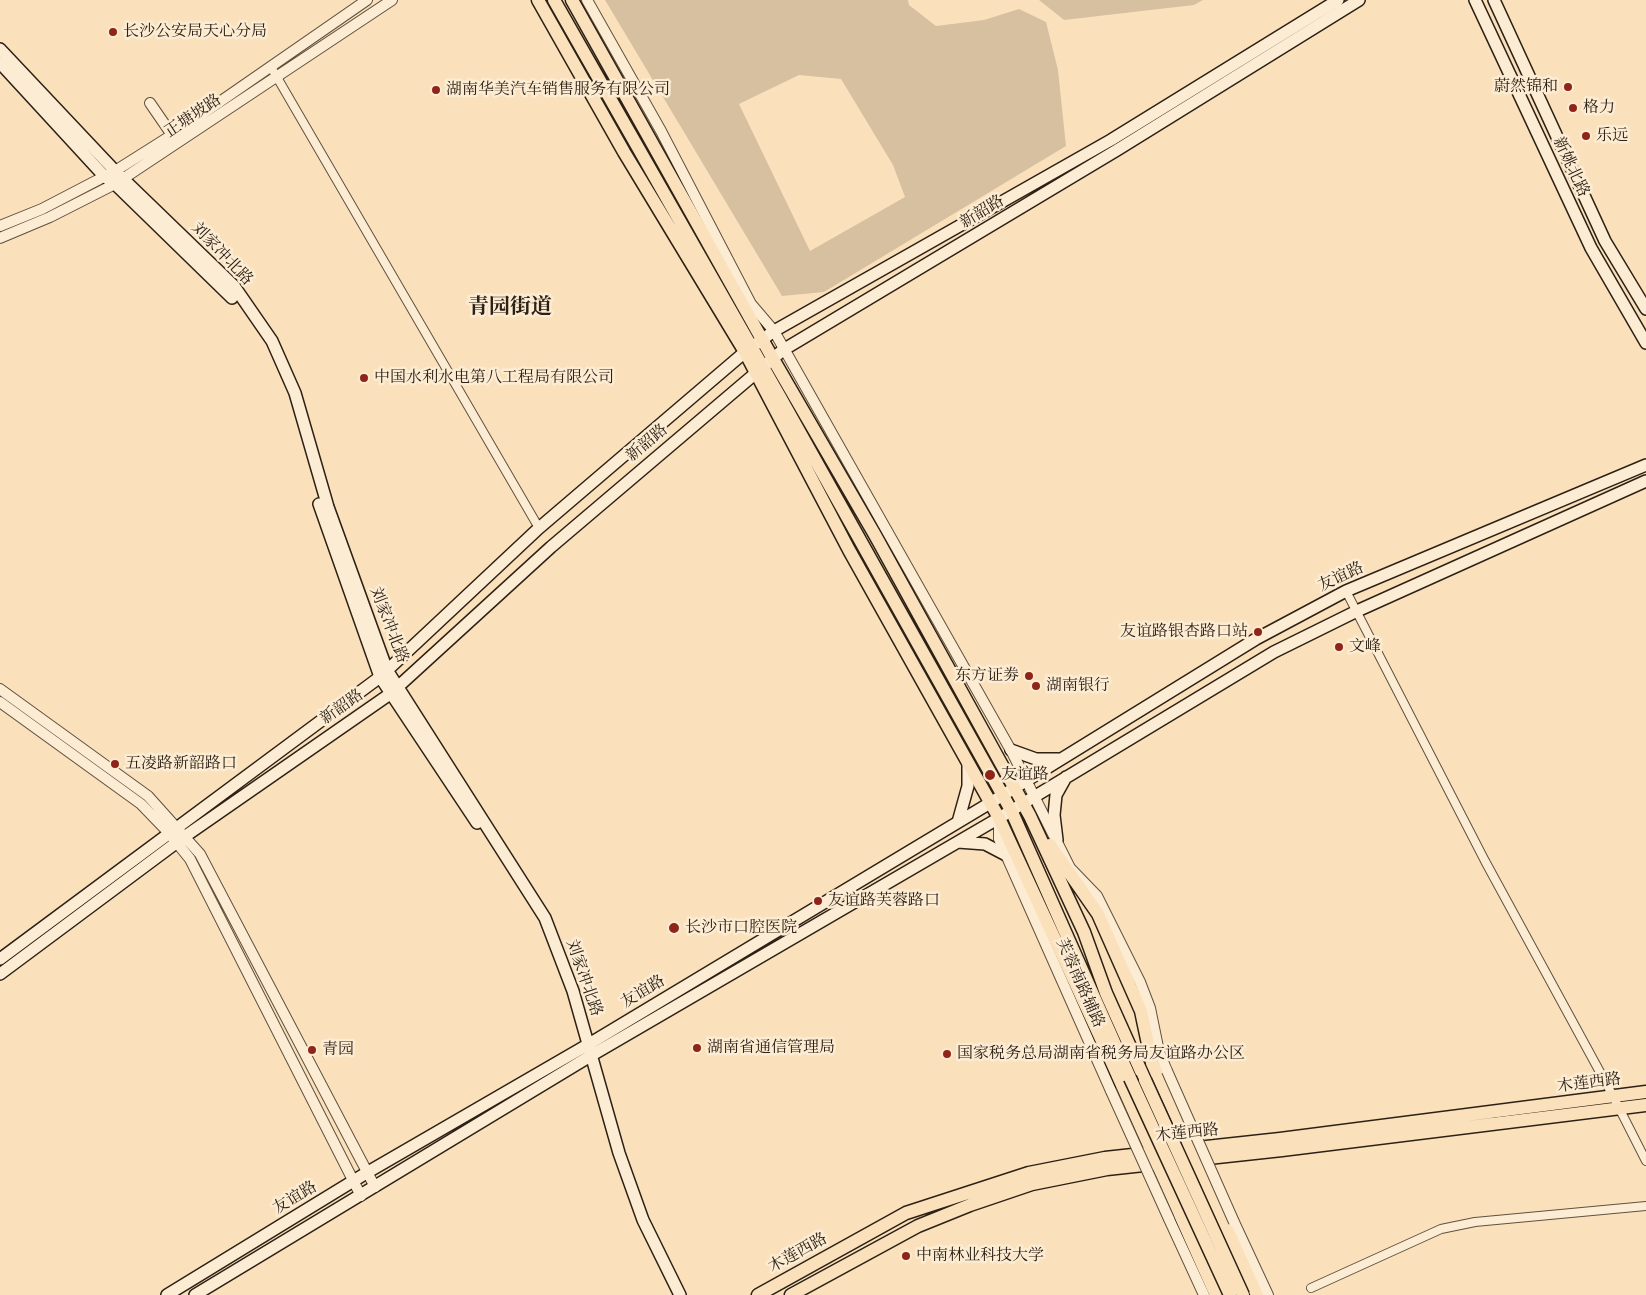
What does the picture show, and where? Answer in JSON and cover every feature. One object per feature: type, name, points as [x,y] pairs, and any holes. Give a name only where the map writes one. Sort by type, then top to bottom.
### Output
[{"type":"main road","points":[[538,0],[624,152],[749,350]]},
{"type":"main road","points":[[554,0],[749,350],[849,550],[999,818],[1216,1295]]},
{"type":"main road","points":[[572,0],[773,359],[875,535],[1008,791],[1011,810],[1130,1078],[1230,1295]]},
{"type":"main road","name":"新韶路","points":[[0,974],[383,674],[539,528],[749,350],[774,331],[1111,140],[1338,0]]},
{"type":"main road","name":"新韶路","points":[[0,959],[177,835],[394,690],[551,547],[784,350],[1117,150],[1359,0]]},
{"type":"main road","name":"新姚北路","points":[[1475,0],[1591,248],[1646,343]]},
{"type":"main road","name":"新姚北路","points":[[1494,0],[1605,241],[1646,309]]},
{"type":"main road","name":"刘家冲北路","points":[[0,49],[115,178]]},
{"type":"main road","name":"刘家冲北路","points":[[0,63],[115,178],[234,286],[272,341],[295,393],[328,507],[383,674],[538,922],[587,1051],[619,1153],[643,1220],[680,1295]]},
{"type":"main road","points":[[759,371],[1008,791],[1022,803],[1089,899]]},
{"type":"main road","name":"友谊路","points":[[195,1295],[361,1196],[587,1051],[1256,640],[1346,591],[1646,465]]},
{"type":"main road","name":"友谊路","points":[[167,1295],[368,1172],[958,842],[1274,652],[1357,611],[1646,481]]},
{"type":"main road","points":[[1012,750],[1036,759],[1060,759]]},
{"type":"main road","points":[[958,822],[968,786],[968,763]]},
{"type":"main road","points":[[1057,840],[1054,815],[1056,795],[1066,777]]},
{"type":"main road","points":[[1030,816],[1084,932],[1106,993],[1243,1295]]},
{"type":"main road","points":[[958,842],[985,844],[1006,856]]},
{"type":"main road","points":[[1070,868],[1098,914],[1141,1010],[1152,1063],[1257,1295]]},
{"type":"main road","points":[[1014,872],[1048,893]]},
{"type":"main road","name":"刘家冲北路","points":[[587,1051],[614,1158],[639,1221],[676,1295]]},
{"type":"main road","name":"木莲西路","points":[[1193,1154],[1646,1092]]},
{"type":"main road","name":"木莲西路","points":[[758,1295],[906,1213],[1029,1173],[1105,1158],[1155,1158],[1646,1105]]},
{"type":"main road","name":"木莲西路","points":[[791,1295],[910,1230],[970,1204],[1032,1184],[1155,1158]]},
{"type":"street","name":"正塘坡路","points":[[0,226],[115,178],[172,135],[367,0]]},
{"type":"street","name":"正塘坡路","points":[[0,238],[50,217],[115,178],[277,77],[392,0]]},
{"type":"street","points":[[587,0],[661,131],[751,304],[774,331],[1012,750],[1036,795],[1070,868],[1096,896],[1140,982],[1150,1008],[1159,1052],[1268,1295]]},
{"type":"street","points":[[271,67],[539,528]]},
{"type":"street","points":[[150,103],[172,135]]},
{"type":"street","points":[[1346,591],[1485,861],[1613,1096],[1646,1161]]},
{"type":"street","points":[[0,689],[148,796],[177,835],[361,1196]]},
{"type":"street","points":[[0,702],[141,804],[200,854],[375,1187]]},
{"type":"street","name":"芙蓉南路辅路","points":[[999,818],[999,839],[1006,856],[1204,1295]]},
{"type":"street","points":[[1311,1288],[1441,1229],[1475,1222],[1646,1206]]},
{"type":"shaded area","points":[[605,0],[908,0],[909,5],[936,26],[984,20],[1019,9],[1046,22],[1058,70],[1066,146],[824,292],[782,296]],"holes":[[[799,75],[841,79],[893,165],[905,197],[810,251],[739,104]]]},
{"type":"shaded area","points":[[1039,0],[1203,0],[1194,5],[1064,20]]},
{"type":"place","name":"长沙公安局天心分局","points":[[113,32]]},
{"type":"place","name":"蔚然锦和","points":[[1568,87]]},
{"type":"place","name":"湖南华美汽车销售服务有限公司","points":[[436,90]]},
{"type":"place","name":"格力","points":[[1573,108]]},
{"type":"place","name":"乐远","points":[[1586,136]]},
{"type":"place","name":"中国水利水电第八工程局有限公司","points":[[364,378]]},
{"type":"place","name":"友谊路银杏路口站","points":[[1258,632]]},
{"type":"place","name":"文峰","points":[[1339,647]]},
{"type":"place","name":"东方证劵","points":[[1029,676]]},
{"type":"place","name":"湖南银行","points":[[1036,686]]},
{"type":"place","name":"五凌路新韶路口","points":[[115,764]]},
{"type":"place","name":"友谊路","points":[[990,775]]},
{"type":"place","name":"友谊路芙蓉路口","points":[[818,901]]},
{"type":"place","name":"长沙市口腔医院","points":[[674,928]]},
{"type":"place","name":"湖南省通信管理局","points":[[697,1048]]},
{"type":"place","name":"青园","points":[[312,1050]]},
{"type":"place","name":"国家税务总局湖南省税务局友谊路办公区","points":[[947,1054]]},
{"type":"place","name":"中南林业科技大学","points":[[906,1256]]},
{"type":"district","name":"青园街道","points":[[510,307]]}]
